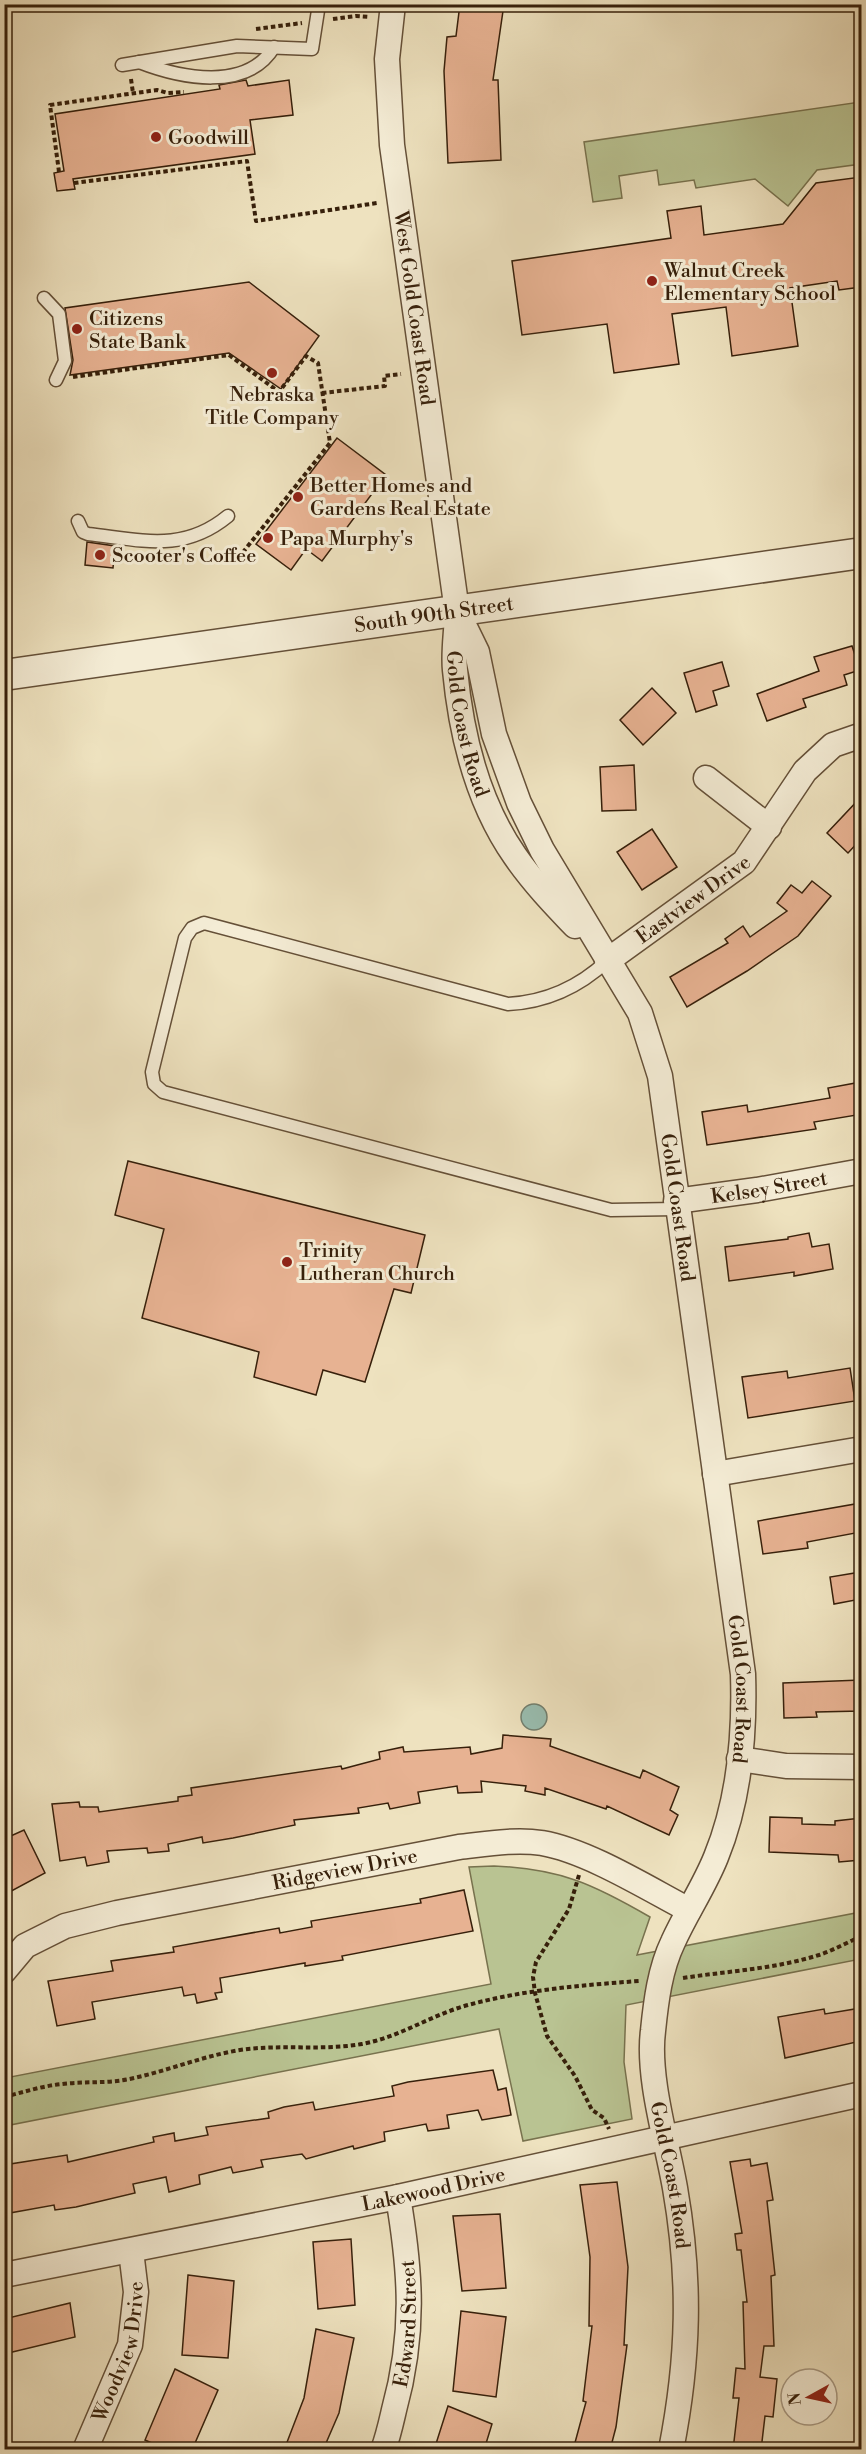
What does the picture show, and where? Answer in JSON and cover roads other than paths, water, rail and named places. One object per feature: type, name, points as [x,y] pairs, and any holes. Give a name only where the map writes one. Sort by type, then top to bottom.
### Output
[{"type":"street","name":"West Gold Coast Road","points":[[393,4],[387,59],[392,145],[458,611]]},
{"type":"street","name":"South 90th Street","points":[[4,675],[861,553]]},
{"type":"street","name":"Gold Coast Road","points":[[458,611],[477,652],[494,734],[519,803],[542,850],[640,1013],[652,1044],[660,1076],[676,1205],[743,1674],[744,1716],[730,1813],[716,1857],[672,1944],[660,1984],[652,2034],[664,2138],[675,2187],[685,2269],[687,2346],[670,2450]]},
{"type":"street","name":"Eastview Drive","points":[[607,961],[744,862],[805,771],[833,745],[861,735]]},
{"type":"street","points":[[706,778],[769,827]]},
{"type":"street","name":"Kelsey Street","points":[[676,1205],[861,1170]]},
{"type":"street","points":[[715,1474],[861,1449]]},
{"type":"street","points":[[739,1759],[786,1766],[861,1767]]},
{"type":"street","name":"Ridgeview Drive","points":[[4,1971],[25,1946],[65,1926],[459,1847],[501,1842],[542,1843],[590,1859],[689,1910]]},
{"type":"street","name":"Lakewood Drive","points":[[4,2275],[398,2197],[861,2094]]},
{"type":"street","name":"Edward Street","points":[[383,2450],[405,2370],[411,2303],[405,2237],[398,2197]]},
{"type":"street","name":"Woodview Drive","points":[[85,2450],[130,2345],[136,2292],[131,2251]]},
{"type":"lane","points":[[122,64],[237,46],[312,49],[319,4]]},
{"type":"lane","points":[[138,62],[176,74],[235,76],[252,70],[267,58],[274,47]]},
{"type":"lane","points":[[44,298],[59,314],[65,361],[56,380]]},
{"type":"lane","points":[[78,521],[82,532],[88,534],[162,542],[187,540],[202,534],[228,516]]},
{"type":"lane","points":[[607,961],[593,974],[549,999],[508,1004],[204,923],[192,928],[185,938],[152,1072],[154,1084],[163,1092],[611,1210],[676,1205]]},
{"type":"water","points":[[534,1704],[543,1708],[547,1717],[543,1726],[534,1730],[525,1726],[521,1717],[525,1708]]},
{"type":"place","name":"Goodwill","points":[[156,137]]},
{"type":"place","name":"Walnut Creek Elementary School","points":[[652,281]]},
{"type":"place","name":"Citizens State Bank","points":[[77,329]]},
{"type":"place","name":"Nebraska Title Company","points":[[272,373]]},
{"type":"place","name":"Better Homes and Gardens Real Estate","points":[[298,497]]},
{"type":"place","name":"Papa Murphy's","points":[[268,538]]},
{"type":"place","name":"Scooter's Coffee","points":[[100,555]]},
{"type":"place","name":"Trinity Lutheran Church","points":[[287,1262]]}]
